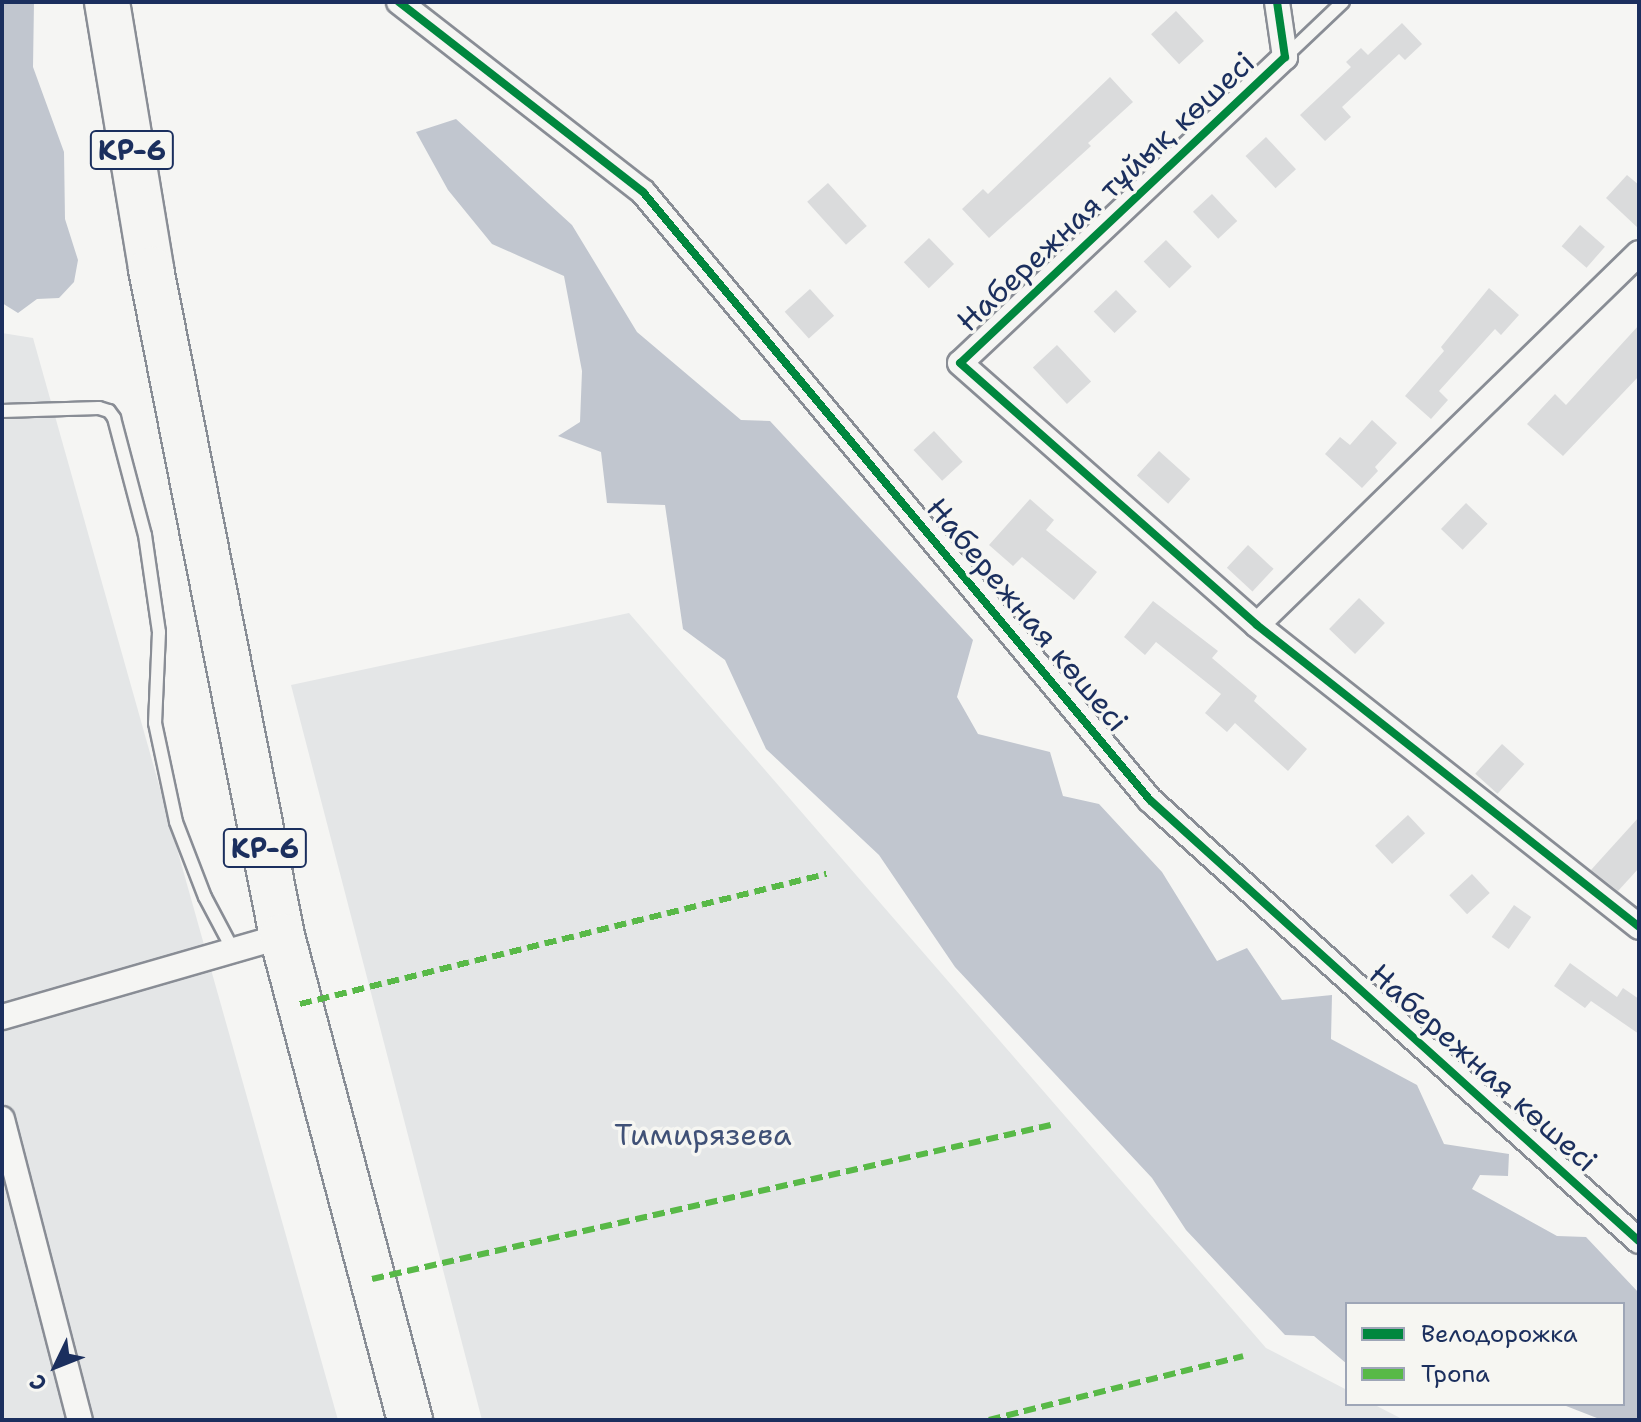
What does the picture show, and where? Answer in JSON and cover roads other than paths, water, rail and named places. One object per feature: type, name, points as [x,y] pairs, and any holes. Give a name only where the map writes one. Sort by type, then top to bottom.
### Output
[{"type":"highway","name":"KP-6","points":[[109,17],[151,269],[282,936],[410,1420]]},
{"type":"street","name":"Набережная көшесі","points":[[399,2],[643,192],[1150,800],[1639,1241]]},
{"type":"street","points":[[1277,2],[1285,57]]},
{"type":"street","name":"Набережная тұйық көшесі","points":[[1257,625],[960,363],[1285,57]]},
{"type":"street","points":[[1639,253],[1257,625],[1639,927]]},
{"type":"street","points":[[2,1017],[282,936]]},
{"type":"street","points":[[2,1119],[80,1420]]},
{"type":"lane","name":"Набережная тұйық көшесі","points":[[1285,57],[1343,2]]},
{"type":"lane","points":[[2,411],[99,408],[109,411],[114,418],[145,535],[159,632],[155,723],[176,822],[205,897],[232,948]]},
{"type":"park label","name":"Тимирязева","points":[[703,1135]]}]
